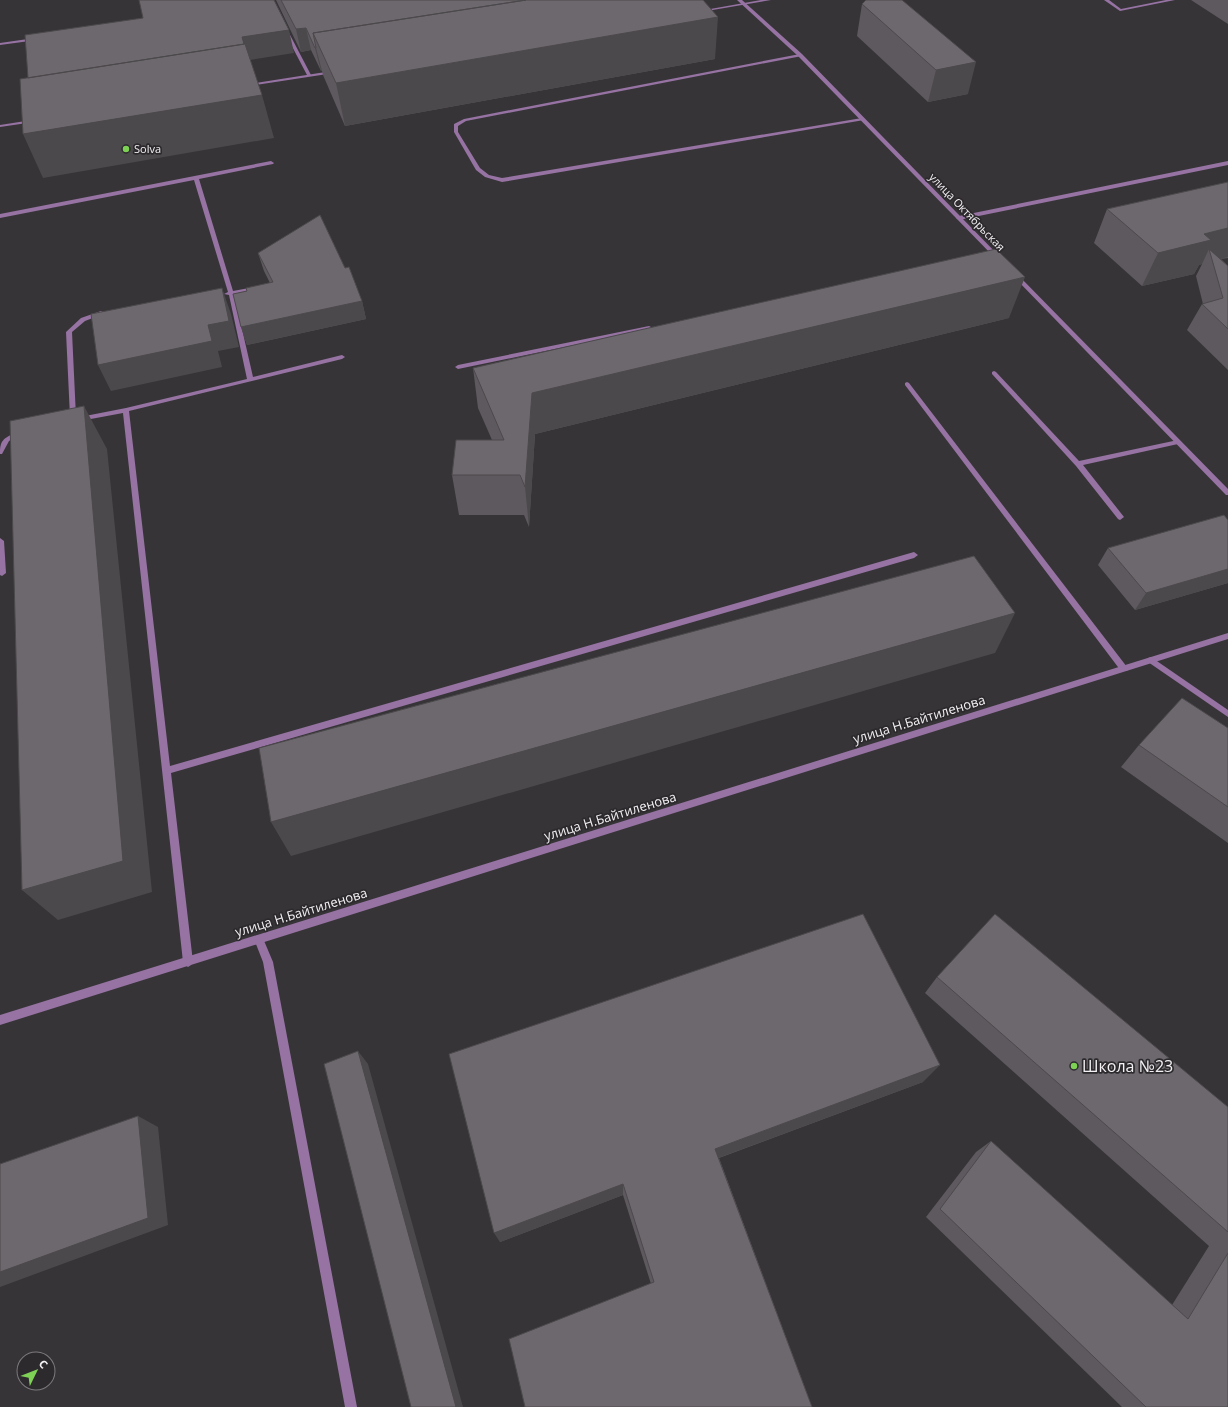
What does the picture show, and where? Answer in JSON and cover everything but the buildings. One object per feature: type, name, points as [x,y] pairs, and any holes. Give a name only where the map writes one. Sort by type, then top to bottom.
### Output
[{"type":"street","points":[[696,12],[741,2],[769,0]]},
{"type":"street","points":[[1106,0],[1120,10],[1173,0]]},
{"type":"street","name":"улица Октябрьская","points":[[741,2],[800,55],[1002,262]]},
{"type":"street","points":[[285,28],[309,75]]},
{"type":"street","points":[[0,44],[38,39]]},
{"type":"street","points":[[800,55],[464,120],[456,125],[456,132],[478,169],[487,176],[502,180],[862,119]]},
{"type":"street","points":[[240,87],[341,70]]},
{"type":"street","points":[[0,126],[39,120]]},
{"type":"street","points":[[0,216],[271,163]]},
{"type":"street","points":[[959,218],[1228,163]]},
{"type":"street","points":[[196,178],[250,380]]},
{"type":"street","points":[[989,258],[997,257]]},
{"type":"street","points":[[1013,274],[1228,493]]},
{"type":"street","points":[[227,294],[249,290]]},
{"type":"street","points":[[73,420],[68,332],[78,321],[89,315],[105,313]]},
{"type":"street","points":[[458,367],[654,327]]},
{"type":"street","points":[[65,422],[126,410],[342,357]]},
{"type":"street","points":[[994,373],[1078,464],[1120,517]]},
{"type":"street","points":[[907,384],[1124,669]]},
{"type":"street","points":[[126,410],[188,962]]},
{"type":"street","points":[[0,452],[6,440],[23,432]]},
{"type":"street","points":[[1078,464],[1178,442]]},
{"type":"street","points":[[0,541],[2,573]]},
{"type":"street","points":[[166,771],[914,555]]},
{"type":"street","name":"улица Н.Байтиленова","points":[[0,1020],[1228,636]]},
{"type":"street","points":[[1151,660],[1228,714]]},
{"type":"street","points":[[259,939],[268,962],[351,1407]]},
{"type":"place","name":"Solva","points":[[126,149]]},
{"type":"place","name":"Школа №23","points":[[1074,1066]]}]
